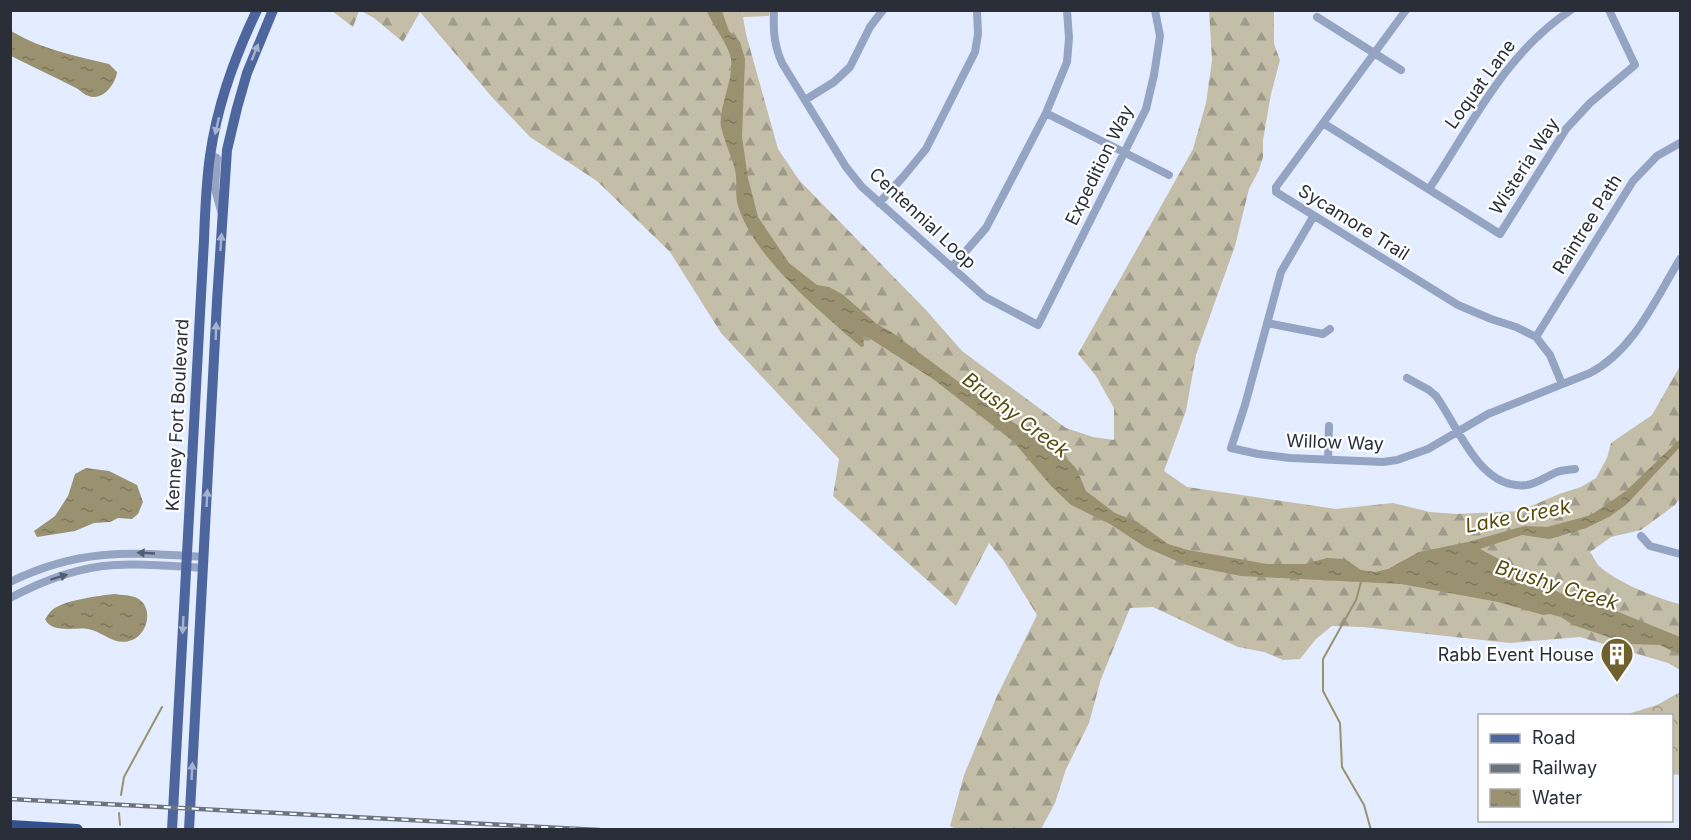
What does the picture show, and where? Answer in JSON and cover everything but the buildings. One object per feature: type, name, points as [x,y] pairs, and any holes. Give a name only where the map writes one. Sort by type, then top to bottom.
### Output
[{"type":"highway","points":[[10,826],[77,830]]},
{"type":"main road","name":"Kenney Fort Boulevard","points":[[172,830],[210,155],[229,77],[257,10]]},
{"type":"main road","name":"Kenney Fort Boulevard","points":[[189,830],[228,150],[247,72],[273,10]]},
{"type":"street","name":"Centennial Loop","points":[[774,10],[773,32],[776,48],[846,167],[879,203],[985,297],[1038,325]]},
{"type":"street","points":[[805,100],[834,82],[850,67],[870,27],[883,10]]},
{"type":"street","points":[[879,203],[926,149],[975,52],[978,34],[977,10]]},
{"type":"street","points":[[952,267],[986,228],[1046,113],[1067,62],[1069,38],[1067,10]]},
{"type":"street","name":"Expedition Way","points":[[1038,325],[1146,109],[1160,36],[1155,10]]},
{"type":"street","name":"Sycamore Trail","points":[[1406,10],[1275,189],[1276,192],[1458,305],[1536,337]]},
{"type":"street","name":"Loquat Lane","points":[[1429,189],[1507,69],[1540,34],[1571,10]]},
{"type":"street","name":"Wisteria Way","points":[[1323,123],[1500,234],[1566,129],[1590,103],[1635,65],[1609,10]]},
{"type":"street","points":[[1317,17],[1401,70]]},
{"type":"street","points":[[1046,113],[1169,175]]},
{"type":"street","name":"Raintree Path","points":[[1536,337],[1633,181],[1657,156],[1680,142]]},
{"type":"street","points":[[210,155],[217,158],[215,189],[223,217]]},
{"type":"street","name":"Willow Way","points":[[1313,217],[1281,272],[1231,448],[1290,458],[1383,462],[1397,460],[1428,449],[1488,414],[1595,371],[1623,350],[1680,259]]},
{"type":"street","points":[[1267,323],[1323,334],[1329,329]]},
{"type":"street","points":[[1536,337],[1550,355],[1562,384]]},
{"type":"street","points":[[1407,378],[1436,396],[1484,470],[1505,483],[1520,485],[1534,483],[1559,471],[1575,469]]},
{"type":"street","points":[[1328,460],[1329,426]]},
{"type":"street","points":[[1641,536],[1650,546],[1680,554]]},
{"type":"street","points":[[10,582],[41,568],[83,556],[129,552],[204,562]]},
{"type":"street","points":[[10,598],[52,579],[103,566],[186,561]]},
{"type":"green space","points":[[332,11],[359,11],[353,27]]},
{"type":"green space","points":[[361,11],[742,11],[746,34],[778,149],[799,180],[926,310],[962,351],[1066,428],[1093,437],[1114,440],[1114,408],[1096,376],[1078,354],[1193,149],[1206,103],[1212,60],[1209,11],[1274,11],[1274,44],[1280,60],[1271,94],[1263,140],[1263,157],[1249,189],[1235,246],[1196,355],[1186,411],[1164,471],[1187,487],[1336,509],[1393,503],[1430,512],[1457,514],[1520,511],[1581,487],[1596,478],[1607,458],[1611,443],[1652,415],[1680,366],[1680,498],[1675,505],[1641,530],[1611,537],[1590,552],[1598,565],[1614,577],[1649,594],[1680,604],[1680,670],[1668,663],[1580,637],[1510,643],[1363,627],[1332,626],[1316,639],[1300,659],[1283,660],[1264,652],[1238,647],[1153,607],[1130,608],[1101,679],[1089,723],[1066,769],[1055,803],[1041,829],[958,830],[950,826],[964,775],[997,696],[1037,615],[1003,560],[989,543],[956,606],[833,496],[839,459],[721,333],[670,252],[597,181],[530,137],[491,96],[420,12],[403,42],[374,18]]},
{"type":"green space","points":[[742,11],[770,11],[769,16],[743,17]]},
{"type":"green space","points":[[1680,692],[1680,775],[1673,774],[1673,714],[1630,714],[1657,705]]},
{"type":"water","points":[[707,11],[722,11],[729,31],[740,42],[745,59],[742,137],[748,178],[758,217],[789,263],[817,285],[829,287],[842,294],[878,325],[890,331],[1069,461],[1076,468],[1086,491],[1115,513],[1136,521],[1168,544],[1188,550],[1267,564],[1305,564],[1327,558],[1345,559],[1361,570],[1375,572],[1388,569],[1419,552],[1468,542],[1524,526],[1547,527],[1591,515],[1626,491],[1680,439],[1680,447],[1627,504],[1609,517],[1586,528],[1549,539],[1522,535],[1480,549],[1527,574],[1537,583],[1570,597],[1584,598],[1680,637],[1680,655],[1660,645],[1629,644],[1573,625],[1561,617],[1550,614],[1543,615],[1498,602],[1401,584],[1241,576],[1186,565],[1145,547],[1110,524],[1071,505],[1051,486],[1014,442],[933,379],[869,338],[863,336],[864,346],[861,347],[807,300],[757,242],[737,202],[735,170],[721,127],[731,59]]},
{"type":"water","points":[[11,31],[46,47],[109,64],[117,72],[115,80],[103,94],[88,96],[11,56]]},
{"type":"water","points":[[86,468],[109,471],[137,485],[143,502],[138,514],[132,519],[118,518],[110,522],[94,523],[75,531],[37,537],[34,531],[55,516],[68,496],[75,474]]},
{"type":"water","points":[[114,594],[137,598],[146,608],[145,626],[138,637],[132,640],[120,642],[88,629],[53,627],[45,619],[51,611],[63,604]]},
{"type":"waterway","points":[[1361,582],[1356,600],[1323,659],[1323,691],[1340,723],[1342,767],[1364,805],[1371,830]]},
{"type":"waterway","points":[[121,795],[124,777],[162,707]]},
{"type":"waterway","points":[[119,813],[120,825]]},
{"type":"railway","points":[[10,799],[599,830]]},
{"type":"place","name":"Rabb Event House","points":[[1617,683]]},
{"type":"water label","name":"Brushy Creek","points":[[1016,415]]},
{"type":"water label","name":"Lake Creek","points":[[1518,516]]},
{"type":"water label","name":"Brushy Creek","points":[[1557,585]]}]
